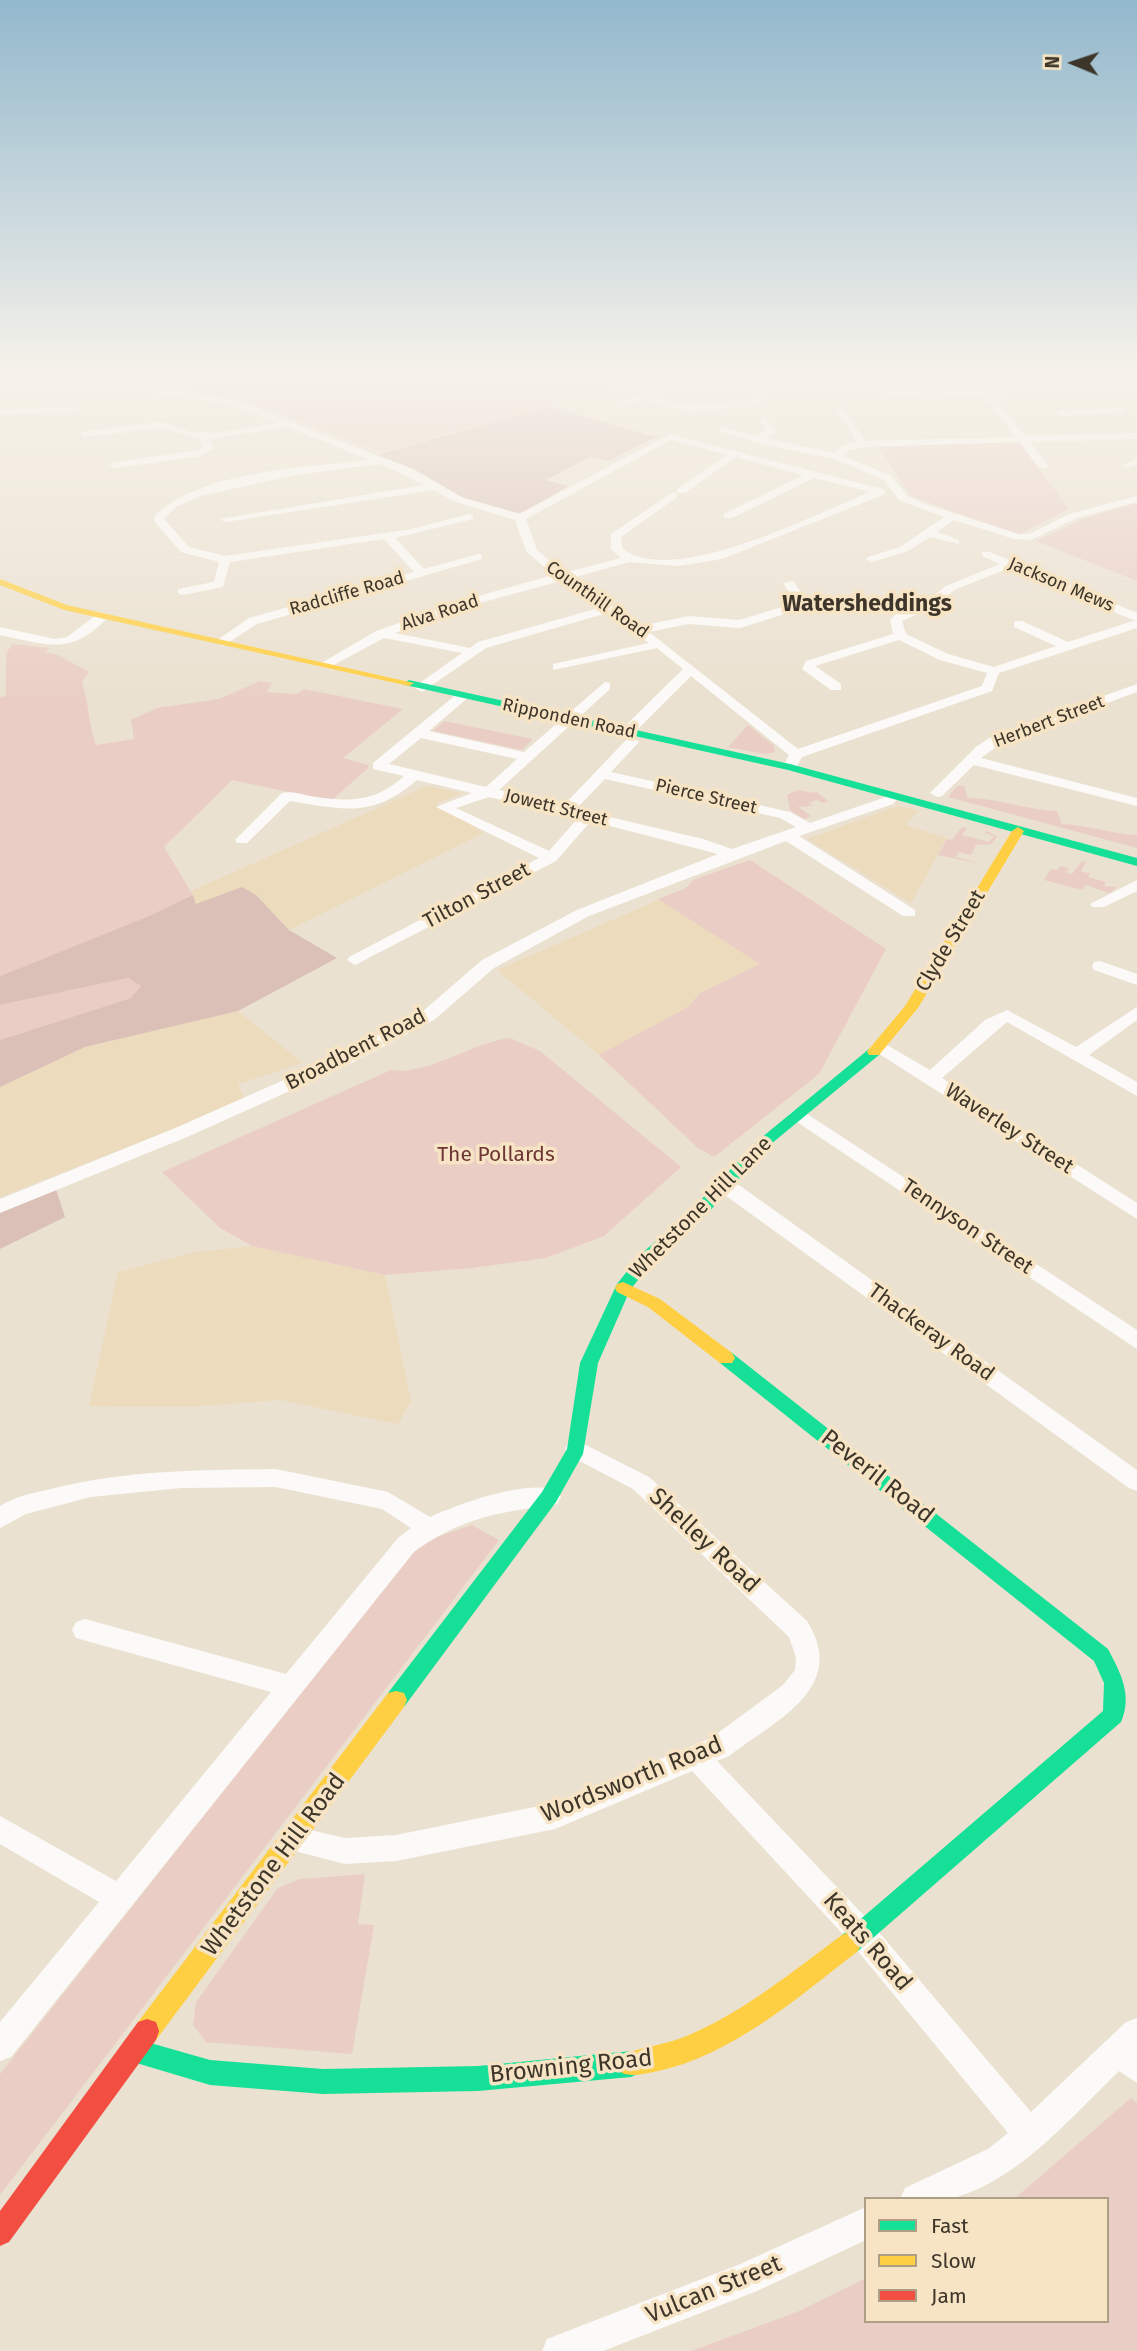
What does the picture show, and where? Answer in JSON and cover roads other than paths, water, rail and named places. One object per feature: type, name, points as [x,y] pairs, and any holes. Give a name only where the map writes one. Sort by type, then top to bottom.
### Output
[{"type":"street","points":[[228,484],[212,486],[163,509],[158,519],[182,551],[198,557],[225,559],[306,552],[469,517]]},
{"type":"street","points":[[428,484],[470,505],[520,518],[583,484]]},
{"type":"street","points":[[691,484],[615,536],[617,548],[629,559],[656,564],[710,561],[881,492],[852,484]]},
{"type":"street","points":[[728,516],[793,484]]},
{"type":"street","points":[[891,484],[896,492],[912,502],[1004,534],[1027,538],[1073,516],[1137,499]]},
{"type":"street","points":[[225,519],[434,487]]},
{"type":"street","points":[[872,559],[904,549],[953,516]]},
{"type":"street","name":"Counthill Road","points":[[520,518],[536,556],[659,644],[793,761]]},
{"type":"street","points":[[927,532],[955,542]]},
{"type":"street","points":[[386,536],[422,573]]},
{"type":"street","name":"Jackson Mews","points":[[986,554],[1137,617]]},
{"type":"street","name":"Radcliffe Road","points":[[223,642],[253,621],[478,557]]},
{"type":"street","points":[[181,591],[219,585],[225,559]]},
{"type":"street","name":"Alva Road","points":[[324,665],[380,634],[428,614],[629,559]]},
{"type":"street","points":[[900,636],[896,620],[903,614],[931,604],[950,588],[1009,564]]},
{"type":"street","name":"Ripponden Road","points":[[0,582],[64,607],[569,720],[629,737],[793,761],[893,796],[1137,862]]},
{"type":"street","points":[[639,630],[688,620],[733,625],[753,622],[797,606],[800,599],[789,583]]},
{"type":"street","points":[[422,688],[469,651],[482,645],[607,609]]},
{"type":"street","points":[[0,631],[55,643],[71,640],[104,615]]},
{"type":"street","points":[[1018,624],[1068,647]]},
{"type":"street","points":[[836,687],[808,669],[810,664],[876,641],[900,636],[944,657],[994,671],[1137,624]]},
{"type":"street","points":[[380,634],[469,651]]},
{"type":"street","points":[[558,667],[659,644]]},
{"type":"street","points":[[566,811],[602,774],[629,737],[690,669]]},
{"type":"street","points":[[793,761],[987,688],[994,671]]},
{"type":"street","points":[[551,858],[443,807],[489,792],[605,686]]},
{"type":"street","name":"Herbert Street","points":[[937,793],[971,760],[1006,735],[1137,688]]},
{"type":"street","points":[[419,733],[463,696]]},
{"type":"street","points":[[419,733],[527,757]]},
{"type":"street","name":"Jowett Street","points":[[419,733],[378,766],[717,847],[732,853]]},
{"type":"street","points":[[971,760],[1137,802]]},
{"type":"street","name":"Pierce Street","points":[[602,774],[785,815],[807,827]]},
{"type":"street","points":[[242,840],[287,796],[341,805],[364,804],[390,796],[414,775]]},
{"type":"street","name":"Broadbent Road","points":[[0,1206],[180,1133],[345,1060],[428,1016],[488,964],[583,913],[732,853],[880,804],[893,796]]},
{"type":"street","name":"Tilton Street","points":[[355,960],[551,858],[588,816]]},
{"type":"street","name":"Clyde Street","points":[[879,1048],[911,1008],[1018,831]]},
{"type":"street","points":[[787,835],[909,913]]},
{"type":"street","points":[[1098,904],[1137,885]]},
{"type":"street","points":[[1100,966],[1137,980]]},
{"type":"street","points":[[1077,1055],[1137,1012]]},
{"type":"street","points":[[931,1078],[991,1024],[1007,1015],[1137,1090]]},
{"type":"street","name":"Waverley Street","points":[[879,1048],[931,1078],[1137,1213]]},
{"type":"street","name":"Whetstone Hill Lane","points":[[576,1450],[589,1363],[623,1288],[645,1260],[766,1141],[879,1048]]},
{"type":"street","name":"Tennyson Street","points":[[798,1114],[1137,1341]]},
{"type":"street","name":"Thackeray Road","points":[[724,1185],[1137,1482]]},
{"type":"street","name":"Peveril Road","points":[[623,1288],[654,1303],[682,1323],[1101,1655],[1116,1683]]},
{"type":"street","name":"Whetstone Hill Road","points":[[0,2233],[133,2050],[550,1497],[576,1450]]},
{"type":"street","name":"Shelley Road","points":[[576,1450],[641,1483],[798,1629],[806,1642],[809,1657]]},
{"type":"street","points":[[0,1518],[19,1506],[91,1488],[181,1479],[276,1478],[388,1502],[427,1527]]},
{"type":"street","points":[[0,2046],[406,1545],[427,1527],[503,1500],[550,1497]]},
{"type":"street","points":[[85,1630],[290,1686]]},
{"type":"street","name":"Wordsworth Road","points":[[293,1839],[345,1851],[396,1848],[555,1816],[720,1747],[792,1693],[807,1674],[809,1657]]},
{"type":"street","name":"Browning Road","points":[[133,2050],[218,2074],[355,2082],[557,2073],[654,2061],[737,2026],[862,1934],[1113,1715],[1118,1702],[1116,1683]]},
{"type":"street","name":"Keats Road","points":[[696,1757],[862,1934],[1030,2135]]},
{"type":"street","points":[[0,1829],[121,1899]]},
{"type":"street","points":[[920,2197],[999,2160],[1131,2051]]},
{"type":"street","name":"Vulcan Street","points":[[559,2351],[746,2279],[864,2223]]},
{"type":"district","name":"Watersheddings","points":[[867,605]]},
{"type":"park label","name":"The Pollards","points":[[496,1155]]}]
